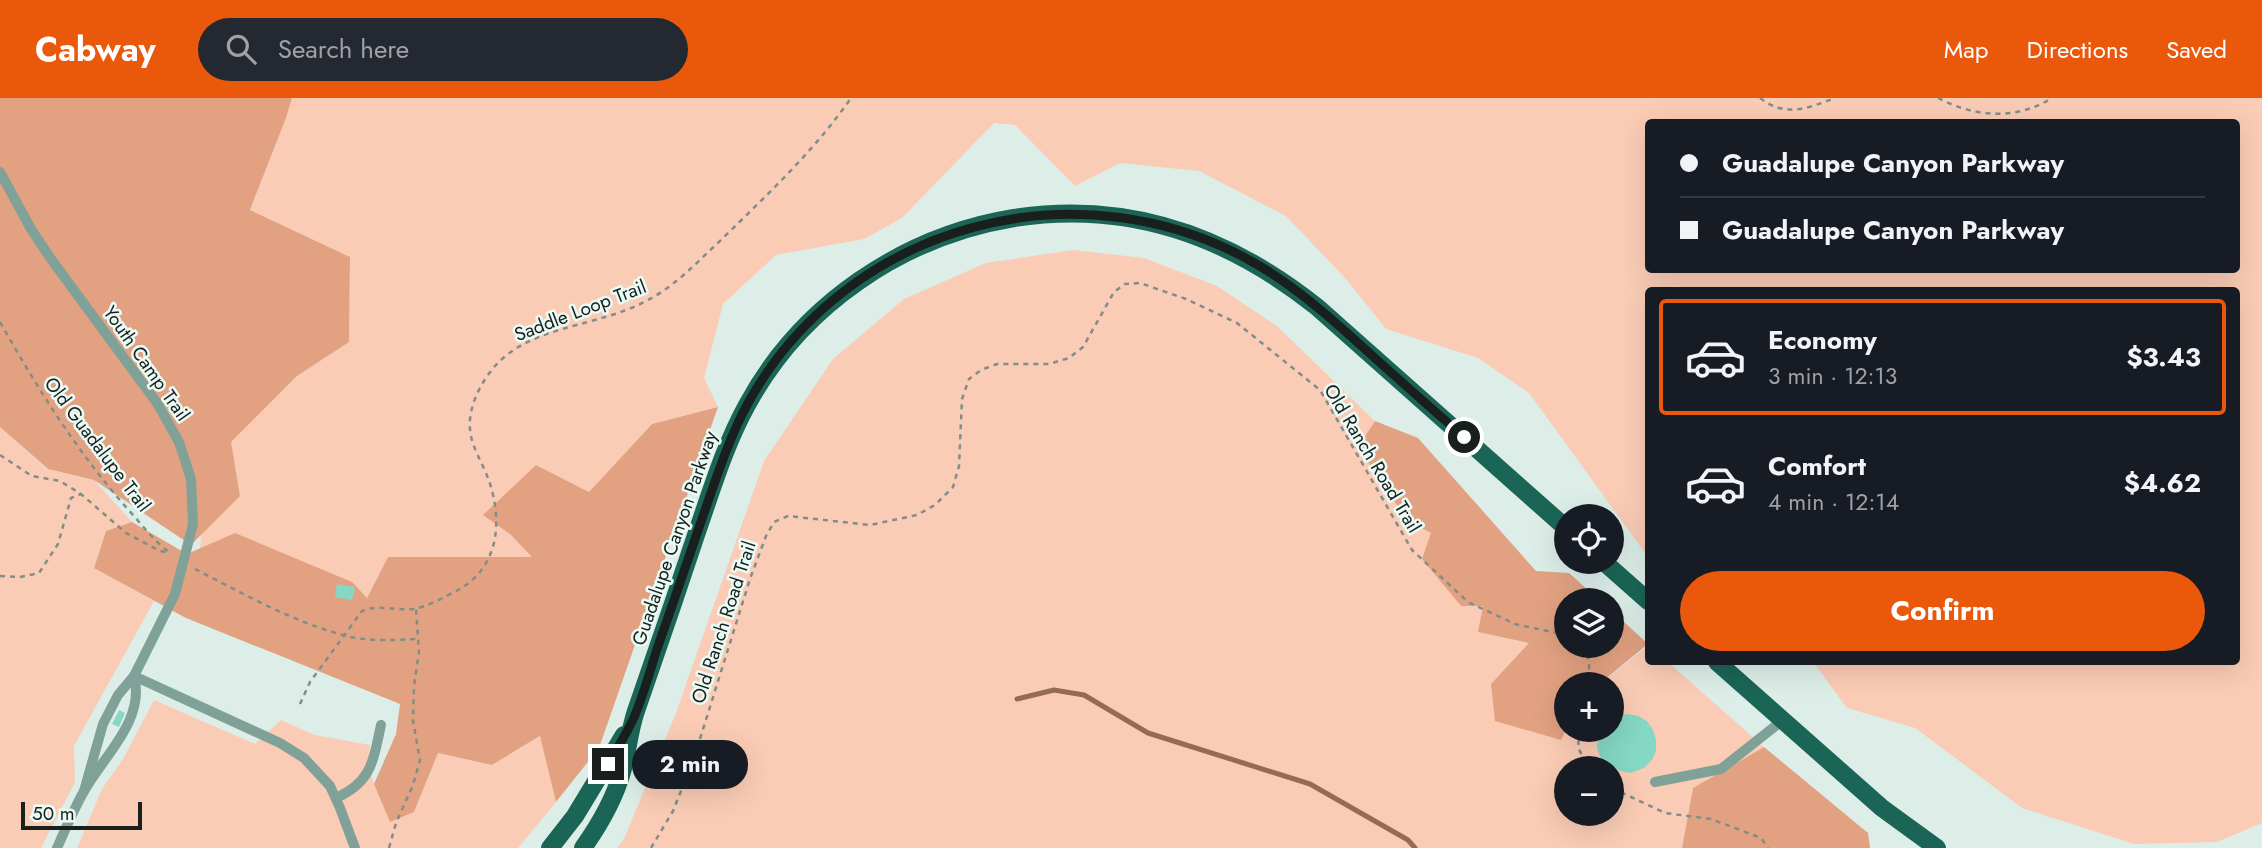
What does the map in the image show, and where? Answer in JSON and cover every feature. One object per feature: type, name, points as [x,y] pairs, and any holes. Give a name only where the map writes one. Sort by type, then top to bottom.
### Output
[{"type":"main road","name":"Guadalupe Canyon Parkway","points":[[583,848],[610,805],[617,788],[634,717],[725,453],[747,404],[777,358],[826,306],[883,264],[940,237],[1000,220],[1071,214],[1144,220],[1194,235],[1251,261],[1289,285],[1329,318],[1554,517]]},
{"type":"main road","points":[[1618,574],[1645,598]]},
{"type":"main road","points":[[1720,665],[1882,807],[1937,848]]},
{"type":"main road","name":"Guadalupe Canyon Parkway","points":[[550,848],[596,784],[634,717]]},
{"type":"lane","name":"Youth Camp Trail","points":[[0,172],[31,229],[139,378],[179,442],[186,459],[193,499],[193,524],[184,564],[175,594],[134,676]]},
{"type":"lane","points":[[84,791],[103,724],[118,695],[134,676]]},
{"type":"lane","points":[[57,848],[84,791],[117,743],[133,710],[137,693],[134,676]]},
{"type":"lane","points":[[134,676],[292,750],[314,767],[336,798],[355,848]]},
{"type":"lane","points":[[1655,782],[1721,769],[1783,720]]},
{"type":"lane","points":[[336,798],[355,789],[368,773],[381,725]]},
{"type":"path","name":"Saddle Loop Trail","points":[[415,609],[460,589],[488,562],[497,537],[491,488],[473,443],[470,427],[471,411],[479,391],[496,365],[512,350],[531,340],[620,313],[658,295],[675,283],[770,192],[850,98]]},
{"type":"path","points":[[1760,98],[1774,107],[1791,111],[1809,108],[1835,98]]},
{"type":"path","points":[[1938,98],[1960,109],[1984,115],[2025,110],[2052,98]]},
{"type":"path","name":"Old Ranch Road Trail","points":[[652,848],[673,811],[694,758],[750,579],[774,522],[788,516],[870,525],[917,515],[935,505],[953,487],[959,466],[962,399],[969,379],[981,370],[997,364],[1049,364],[1069,358],[1083,347],[1114,292],[1125,285],[1140,283],[1186,299],[1237,323],[1320,390],[1412,550],[1468,602],[1516,624],[1554,632]]},
{"type":"path","name":"Old Guadalupe Trail","points":[[0,322],[42,396],[118,499],[184,564],[254,599],[345,636],[386,640],[418,639]]},
{"type":"path","points":[[0,454],[32,476],[60,481],[80,494],[126,533],[160,551],[169,552]]},
{"type":"path","points":[[0,576],[20,577],[39,573],[58,544],[71,499],[80,494]]},
{"type":"path","points":[[300,704],[310,682],[362,611],[374,606],[415,609],[418,639],[413,721],[420,760],[389,848]]},
{"type":"path","points":[[1624,794],[1665,813],[1711,819],[1761,838],[1768,848]]},
{"type":"shaded area","points":[[0,98],[292,98],[250,210],[350,257],[349,342],[297,376],[231,442],[240,496],[191,545],[94,480],[48,469],[0,427]]},
{"type":"shaded area","points":[[292,98],[2262,98],[2262,823],[2217,842],[2134,844],[2022,808],[1915,728],[1847,708],[1815,665],[2240,665],[2240,287],[1645,287],[1645,553],[1624,524],[1624,504],[1610,504],[1529,393],[1478,358],[1386,329],[1346,279],[1286,216],[1199,171],[1120,163],[1075,186],[1015,125],[994,123],[902,218],[864,239],[776,255],[723,304],[704,378],[718,407],[652,424],[589,492],[536,465],[484,515],[511,535],[533,557],[388,557],[367,598],[200,549],[201,534],[240,496],[230,442],[297,376],[349,342],[350,257],[250,211]]},
{"type":"shaded area","points":[[1073,250],[1144,258],[1217,286],[1277,326],[1375,421],[1358,448],[1431,533],[1483,606],[1530,643],[1554,717],[1554,742],[1624,742],[1624,672],[1614,672],[1645,648],[1645,665],[1671,665],[1764,747],[1693,788],[1682,848],[617,848],[624,839],[676,713],[764,461],[833,359],[904,299],[986,263]]},
{"type":"shaded area","points":[[718,407],[599,748],[556,802],[540,736],[492,765],[438,753],[414,812],[390,822],[374,784],[396,734],[400,704],[186,618],[94,568],[106,531],[132,522],[187,554],[235,533],[352,582],[367,598],[388,557],[532,557],[511,535],[483,515],[536,465],[589,492],[652,424]]},
{"type":"shaded area","points":[[1375,421],[1418,438],[1536,571],[1570,574],[1586,588],[1554,588],[1554,658],[1624,658],[1624,622],[1645,641],[1645,646],[1614,672],[1554,672],[1554,738],[1495,721],[1491,684],[1529,643],[1478,632],[1483,606],[1461,606],[1422,559],[1431,533],[1407,520],[1358,447]]},
{"type":"shaded area","points":[[0,427],[47,469],[94,480],[132,522],[106,531],[94,567],[154,601],[74,746],[75,782],[41,848],[0,848]]},
{"type":"shaded area","points":[[154,700],[255,744],[281,720],[315,735],[370,745],[368,768],[390,822],[414,812],[438,753],[492,765],[541,736],[556,802],[518,848],[77,848],[102,789],[123,759]]},
{"type":"shaded area","points":[[1764,747],[1868,833],[1870,848],[1682,848],[1693,788]]},
{"type":"building","points":[[337,584],[355,587],[352,600],[335,597]]},
{"type":"building","points":[[119,710],[125,713],[119,727],[112,724]]},
{"type":"building","points":[[1624,715],[1638,716],[1647,721],[1656,740],[1656,751],[1652,760],[1644,768],[1630,773],[1624,772],[1624,756],[1600,756],[1597,747],[1598,742],[1624,742]]},
{"type":"waterway","points":[[1017,699],[1054,690],[1084,695],[1148,733],[1310,784],[1408,840],[1415,848]]},
{"type":"route","points":[[608,764],[634,717],[710,494],[747,404],[788,344],[826,306],[883,264],[915,247],[966,229],[1035,215],[1107,215],[1144,220],[1178,229],[1244,257],[1289,285],[1464,437]]}]
